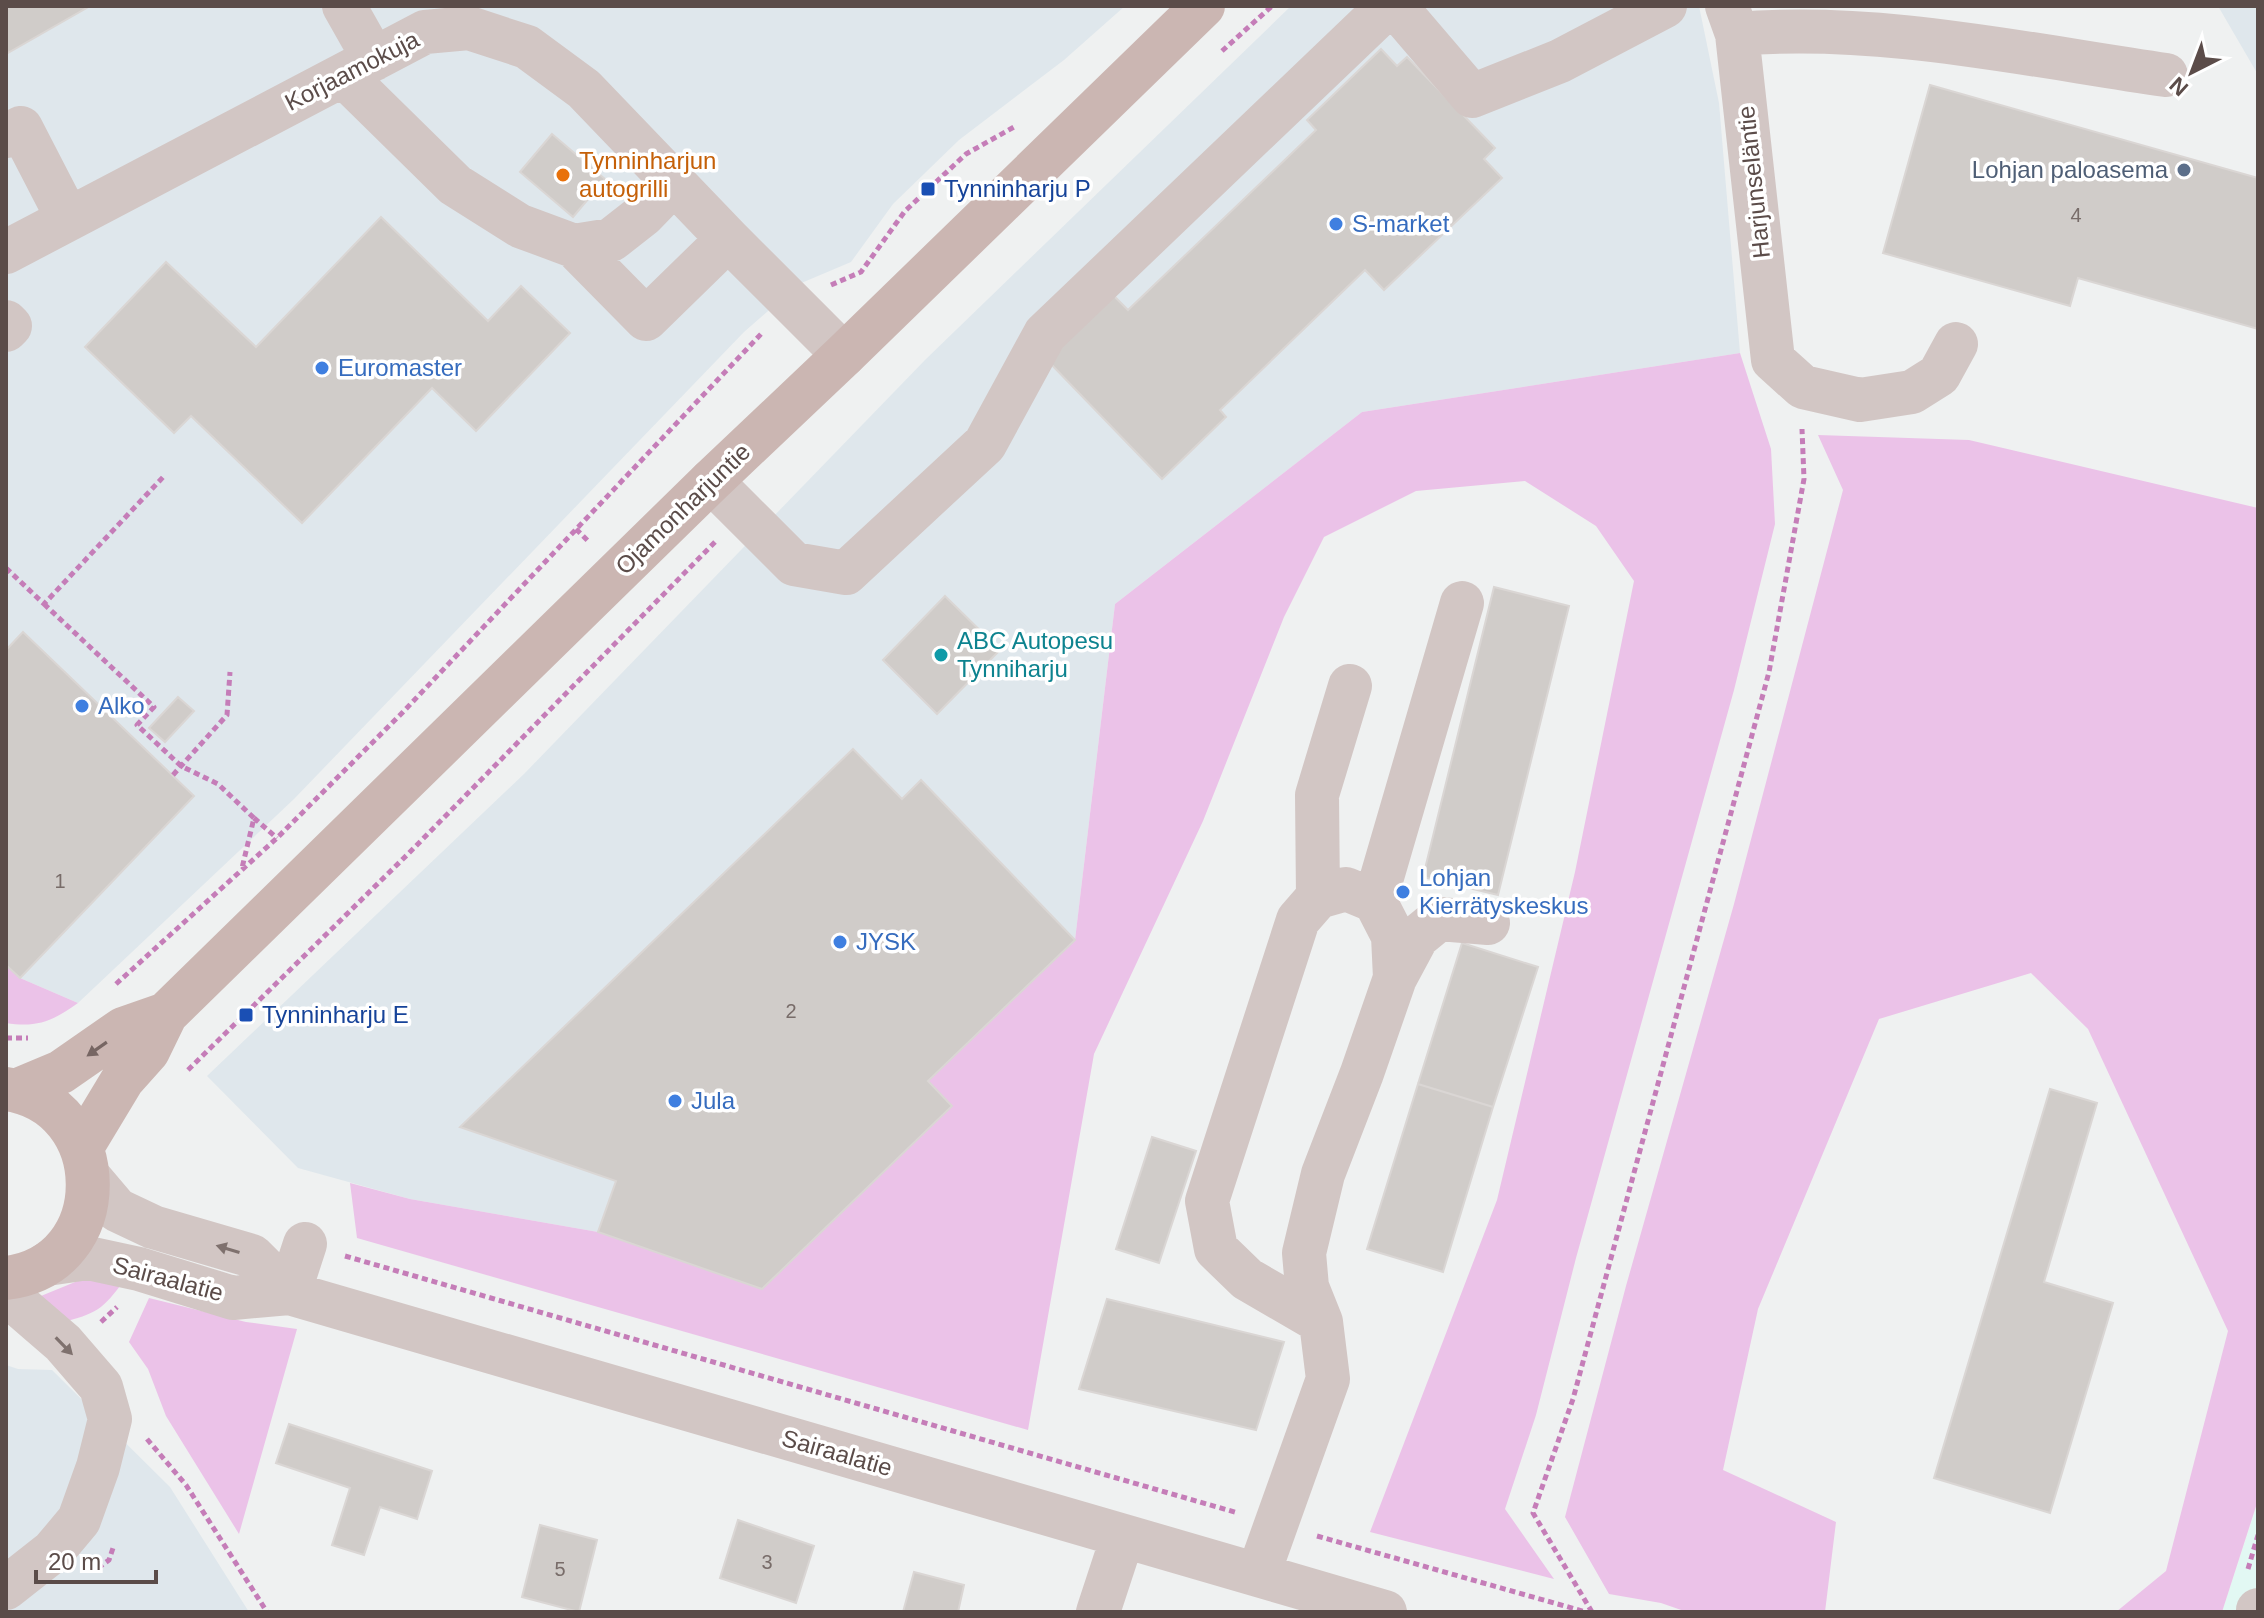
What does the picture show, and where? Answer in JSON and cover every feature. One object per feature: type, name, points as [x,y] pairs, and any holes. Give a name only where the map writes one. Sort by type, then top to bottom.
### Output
[{"type":"main road","name":"Ojamonharjuntie","points":[[86,1162],[123,1079],[148,1051],[166,1014],[1203,6]]},
{"type":"main road","name":"Ojamonharjuntie","points":[[12,1090],[61,1072],[123,1029],[166,1014]]},
{"type":"main road","points":[[6,1278],[20,1277],[47,1264],[66,1247],[80,1226],[88,1202],[86,1162],[66,1121],[45,1102],[12,1090]]},
{"type":"street","points":[[344,6],[359,67],[455,185],[520,226],[574,246],[646,319],[728,239]]},
{"type":"street","points":[[711,481],[794,564],[846,573],[985,444],[1045,334],[1388,6]]},
{"type":"street","points":[[1395,6],[1472,96],[1560,61],[1665,6]]},
{"type":"street","points":[[1732,20],[1793,30],[1933,41],[2166,75]]},
{"type":"street","name":"Harjunseläntie","points":[[1732,20],[1788,374]]},
{"type":"street","name":"Korjaamokuja","points":[[6,252],[425,32],[469,28],[527,47],[584,89],[844,355]]},
{"type":"street","points":[[6,136],[21,128],[68,219]]},
{"type":"street","points":[[574,246],[611,240],[643,215],[674,183]]},
{"type":"street","points":[[6,322],[10,326],[6,330]]},
{"type":"street","points":[[1788,374],[1860,400],[1912,392],[1939,375],[1956,344]]},
{"type":"street","points":[[1375,901],[1462,603]]},
{"type":"street","points":[[1318,897],[1317,795],[1350,686]]},
{"type":"street","points":[[1321,1322],[1247,1279],[1216,1249],[1207,1201],[1298,920],[1318,897],[1346,889],[1375,901],[1393,936],[1395,978]]},
{"type":"street","points":[[1258,1575],[1328,1379],[1321,1322],[1307,1287],[1304,1253],[1323,1174],[1395,978],[1417,937],[1439,919],[1488,923]]},
{"type":"street","name":"Sairaalatie","points":[[86,1162],[117,1210],[153,1227],[252,1256],[289,1293]]},
{"type":"street","points":[[289,1293],[305,1244]]},
{"type":"street","name":"Sairaalatie","points":[[47,1264],[88,1258],[139,1269],[233,1298],[289,1293],[1385,1612]]},
{"type":"street","points":[[6,1294],[63,1343],[101,1387],[110,1419],[98,1467],[79,1520],[53,1551],[6,1588]]},
{"type":"street","points":[[1098,1612],[1123,1536]]},
{"type":"path","points":[[1214,59],[1272,6]]},
{"type":"path","points":[[115,985],[277,838],[403,712],[791,302],[861,272],[905,211],[928,189],[966,154],[1018,125]]},
{"type":"path","points":[[1592,1612],[1533,1513],[1573,1399],[1769,672],[1804,479],[1788,374]]},
{"type":"path","points":[[44,604],[165,475]]},
{"type":"path","points":[[183,1075],[409,853],[744,513]]},
{"type":"path","points":[[6,568],[154,707],[137,725],[181,766],[218,784],[277,838]]},
{"type":"path","points":[[173,775],[227,715],[230,672]]},
{"type":"path","points":[[242,869],[254,818]]},
{"type":"path","points":[[6,1038],[38,1038]]},
{"type":"path","points":[[305,1244],[1586,1612]]},
{"type":"path","points":[[138,1428],[186,1485],[267,1612]]},
{"type":"shaded area","points":[[6,6],[1125,6],[1064,60],[959,140],[893,204],[851,262],[799,284],[744,332],[294,799],[78,1003],[20,978],[6,965]]},
{"type":"shaded area","points":[[1291,6],[1699,6],[1719,103],[1740,353],[1362,412],[1115,604],[1075,940],[928,1082],[952,1106],[762,1289],[598,1232],[410,1199],[298,1168],[207,1076],[524,774],[926,359]]},
{"type":"shaded area","points":[[2218,6],[2258,6],[2258,73],[2257,73]]},
{"type":"shaded area","points":[[1740,353],[1771,449],[1775,524],[1734,690],[1576,1258],[1536,1415],[1505,1509],[1554,1579],[1370,1532],[1497,1200],[1575,872],[1634,581],[1596,526],[1525,481],[1416,491],[1324,537],[1284,617],[1203,821],[1094,1054],[1028,1430],[357,1238],[350,1183],[410,1199],[598,1232],[951,1106],[928,1081],[1075,940],[1115,604],[1362,412]]},
{"type":"shaded area","points":[[1818,435],[1969,440],[2258,508],[2258,1500],[2222,1612],[2116,1612],[2166,1571],[2228,1331],[2088,1029],[2031,973],[1879,1019],[1758,1309],[1723,1470],[1836,1522],[1825,1612],[1687,1612],[1661,1603],[1609,1594],[1565,1517],[1626,1286],[1734,904],[1843,490]]},
{"type":"shaded area","points":[[6,965],[20,978],[78,1003],[44,1022],[27,1025],[6,1023]]},
{"type":"shaded area","points":[[125,1279],[98,1309],[60,1323],[36,1298],[80,1280]]},
{"type":"shaded area","points":[[149,1298],[246,1322],[297,1329],[239,1534],[166,1416],[148,1369],[129,1342]]},
{"type":"shaded area","points":[[6,1365],[18,1369],[52,1370],[170,1487],[249,1612],[6,1612]]},
{"type":"shaded area","points":[[2258,1500],[2258,1612],[2222,1612],[2255,1511]]},
{"type":"building","points":[[6,6],[90,6],[6,54]]},
{"type":"building","name":"S-market","points":[[1381,49],[1397,66],[1407,57],[1495,148],[1484,159],[1502,178],[1384,290],[1365,270],[1220,410],[1226,417],[1162,479],[1047,360],[1114,296],[1128,310],[1316,130],[1307,120]]},
{"type":"building","points":[[1930,85],[2258,178],[2258,329],[2078,278],[2070,306],[1883,253]]},
{"type":"building","name":"Tynninharjun autogrilli","points":[[552,134],[605,179],[573,217],[520,172]]},
{"type":"building","name":"Euromaster","points":[[381,217],[488,321],[521,286],[570,333],[476,431],[432,388],[302,523],[191,416],[174,433],[85,347],[166,262],[256,347]]},
{"type":"building","points":[[1494,587],[1569,606],[1498,895],[1423,877]]},
{"type":"building","name":"ABC Autopesu Tynniharju","points":[[945,596],[1000,650],[937,714],[883,660]]},
{"type":"building","points":[[23,632],[194,796],[20,978],[6,965],[6,650]]},
{"type":"building","points":[[178,697],[194,711],[165,742],[149,728]]},
{"type":"building","points":[[853,749],[902,799],[921,780],[1075,940],[928,1081],[952,1106],[762,1289],[598,1232],[616,1181],[460,1127]]},
{"type":"building","points":[[1462,943],[1538,967],[1493,1107],[1418,1084]]},
{"type":"building","points":[[1418,1084],[1493,1107],[1443,1272],[1367,1249]]},
{"type":"building","points":[[2050,1089],[2097,1103],[2044,1282],[2113,1303],[2050,1513],[1934,1478]]},
{"type":"building","points":[[1152,1137],[1196,1151],[1159,1263],[1116,1249]]},
{"type":"building","points":[[1107,1299],[1284,1342],[1256,1430],[1079,1389]]},
{"type":"building","points":[[289,1424],[432,1471],[417,1519],[380,1507],[364,1555],[332,1545],[350,1488],[276,1463]]},
{"type":"building","points":[[738,1520],[814,1546],[796,1603],[720,1578]]},
{"type":"building","points":[[540,1525],[597,1540],[579,1612],[522,1597]]},
{"type":"building","points":[[914,1572],[964,1585],[958,1612],[903,1612]]},
{"type":"place","name":"Lohjan paloasema","points":[[2184,170]]},
{"type":"place","name":"Tynninharjun autogrilli","points":[[563,175]]},
{"type":"place","name":"Tynninharju P","points":[[928,189]]},
{"type":"place","name":"S-market","points":[[1336,224]]},
{"type":"place","name":"Euromaster","points":[[322,368]]},
{"type":"place","name":"ABC Autopesu Tynniharju","points":[[941,655]]},
{"type":"place","name":"Alko","points":[[82,706]]},
{"type":"place","name":"Lohjan Kierrätyskeskus","points":[[1403,892]]},
{"type":"place","name":"JYSK","points":[[840,942]]},
{"type":"place","name":"Tynninharju E","points":[[246,1015]]},
{"type":"place","name":"Jula","points":[[675,1101]]}]
